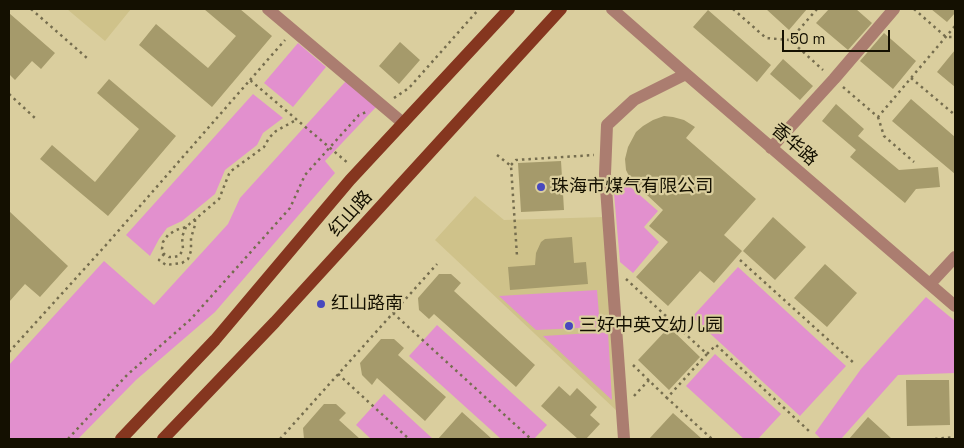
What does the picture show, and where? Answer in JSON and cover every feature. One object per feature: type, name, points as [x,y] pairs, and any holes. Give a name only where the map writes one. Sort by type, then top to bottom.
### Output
[{"type":"main road","name":"红山路","points":[[121,439],[215,340],[358,172],[509,9]]},
{"type":"main road","name":"红山路","points":[[163,439],[275,322],[561,9]]},
{"type":"street","points":[[268,9],[403,123]]},
{"type":"street","name":"香华路","points":[[612,9],[955,306]]},
{"type":"street","points":[[771,148],[894,9]]},
{"type":"street","points":[[624,439],[605,174],[607,125],[634,100],[686,74]]},
{"type":"street","points":[[930,284],[955,257]]},
{"type":"path","points":[[31,9],[87,58]]},
{"type":"path","points":[[68,439],[128,374],[192,319],[290,208],[305,175],[359,115],[382,106],[409,88],[478,9]]},
{"type":"path","points":[[733,9],[766,38],[790,40],[878,117],[884,136],[914,162]]},
{"type":"path","points":[[790,40],[817,9]]},
{"type":"path","points":[[914,9],[946,37],[955,37]]},
{"type":"path","points":[[878,117],[955,26]]},
{"type":"path","points":[[9,352],[106,245],[293,30]]},
{"type":"path","points":[[911,78],[955,115]]},
{"type":"path","points":[[250,80],[358,172]]},
{"type":"path","points":[[9,94],[35,118]]},
{"type":"path","points":[[186,227],[182,237],[182,254],[169,257],[164,254],[162,249],[163,242],[168,235],[186,227],[219,199],[231,171],[264,148],[269,138],[276,131],[297,120]]},
{"type":"path","points":[[497,155],[511,166]]},
{"type":"path","points":[[517,256],[511,166],[516,160],[605,155]]},
{"type":"path","points":[[164,254],[159,260],[166,265],[182,262],[190,257],[195,219]]},
{"type":"path","points":[[740,260],[855,364]]},
{"type":"path","points":[[280,439],[437,264]]},
{"type":"path","points":[[612,266],[708,354]]},
{"type":"path","points":[[392,313],[531,439]]},
{"type":"path","points":[[667,398],[716,345],[809,431]]},
{"type":"path","points":[[632,364],[712,439]]},
{"type":"path","points":[[338,374],[409,439]]},
{"type":"path","points":[[935,439],[955,438]]},
{"type":"shaded area","points":[[67,9],[131,9],[105,41]]},
{"type":"shaded area","points":[[298,43],[326,67],[293,107],[264,83]]},
{"type":"shaded area","points":[[346,81],[376,107],[325,161],[335,173],[215,312],[136,380],[78,439],[9,439],[9,365],[104,261],[154,305],[228,224],[240,198]]},
{"type":"shaded area","points":[[253,94],[283,118],[263,133],[257,145],[225,170],[215,194],[182,221],[167,228],[150,256],[126,235]]},
{"type":"shaded area","points":[[618,176],[658,211],[644,227],[659,242],[633,273],[620,262],[613,182]]},
{"type":"shaded area","name":"三好中英文幼儿园","points":[[475,196],[504,220],[604,217],[618,412],[435,240]]},
{"type":"shaded area","points":[[738,267],[846,366],[800,416],[692,317]]},
{"type":"shaded area","points":[[597,290],[600,327],[536,330],[499,296]]},
{"type":"shaded area","points":[[926,297],[955,321],[955,373],[898,375],[841,439],[821,439],[815,433],[861,369]]},
{"type":"shaded area","points":[[437,325],[547,425],[534,439],[501,439],[409,356]]},
{"type":"shaded area","points":[[608,332],[612,400],[543,336]]},
{"type":"shaded area","points":[[715,354],[781,414],[758,439],[744,439],[686,386]]},
{"type":"shaded area","points":[[384,394],[433,439],[371,439],[356,425]]},
{"type":"building","points":[[204,9],[240,9],[272,36],[212,107],[139,45],[156,24],[208,68],[236,36]]},
{"type":"building","points":[[766,9],[807,9],[789,30]]},
{"type":"building","points":[[829,9],[856,9],[872,23],[848,50],[816,23]]},
{"type":"building","points":[[931,9],[955,9],[955,13],[947,22]]},
{"type":"building","points":[[708,10],[771,65],[757,82],[693,27]]},
{"type":"building","points":[[9,13],[55,53],[41,69],[32,61],[15,80],[9,74]]},
{"type":"building","points":[[884,33],[916,61],[893,89],[860,61]]},
{"type":"building","points":[[400,42],[420,60],[399,84],[379,66]]},
{"type":"building","points":[[955,50],[955,87],[937,72]]},
{"type":"building","points":[[783,59],[813,86],[800,100],[770,74]]},
{"type":"building","points":[[109,79],[176,136],[108,216],[40,159],[52,145],[95,182],[139,129],[97,93]]},
{"type":"building","points":[[911,99],[955,137],[955,174],[892,121]]},
{"type":"building","points":[[836,104],[864,129],[858,136],[899,170],[938,167],[940,187],[916,189],[905,203],[850,157],[856,150],[822,121]]},
{"type":"building","points":[[664,116],[684,120],[695,127],[686,138],[756,199],[724,235],[742,251],[714,283],[700,271],[668,306],[636,277],[668,242],[649,226],[663,210],[631,180],[626,170],[625,159],[628,147],[636,132],[653,120]]},
{"type":"building","name":"珠海市煤气有限公司","points":[[561,161],[564,210],[521,212],[518,163]]},
{"type":"building","points":[[9,211],[68,266],[40,297],[25,284],[9,302]]},
{"type":"building","points":[[773,217],[806,247],[775,280],[743,251]]},
{"type":"building","points":[[572,237],[574,263],[586,262],[588,284],[510,290],[508,267],[535,265],[536,253],[541,242],[545,239]]},
{"type":"building","points":[[825,264],[857,293],[827,327],[794,298]]},
{"type":"building","points":[[439,274],[451,274],[461,283],[454,291],[535,365],[516,387],[434,314],[429,319],[419,310],[418,298]]},
{"type":"building","points":[[669,327],[700,357],[669,390],[638,360]]},
{"type":"building","points":[[381,339],[394,339],[404,348],[398,355],[446,397],[425,421],[377,378],[372,385],[362,375],[360,363]]},
{"type":"building","points":[[906,380],[949,380],[950,425],[907,426]]},
{"type":"building","points":[[559,386],[570,396],[577,388],[597,407],[590,415],[600,424],[586,439],[578,439],[541,406]]},
{"type":"building","points":[[324,404],[336,404],[346,413],[339,420],[360,439],[304,439],[303,428]]},
{"type":"building","points":[[462,412],[492,439],[438,439]]},
{"type":"building","points":[[673,413],[702,439],[649,439]]},
{"type":"building","points":[[868,417],[892,439],[849,439]]},
{"type":"place","name":"珠海市煤气有限公司","points":[[541,187]]},
{"type":"place","name":"红山路南","points":[[321,304]]},
{"type":"place","name":"三好中英文幼儿园","points":[[569,326]]}]
